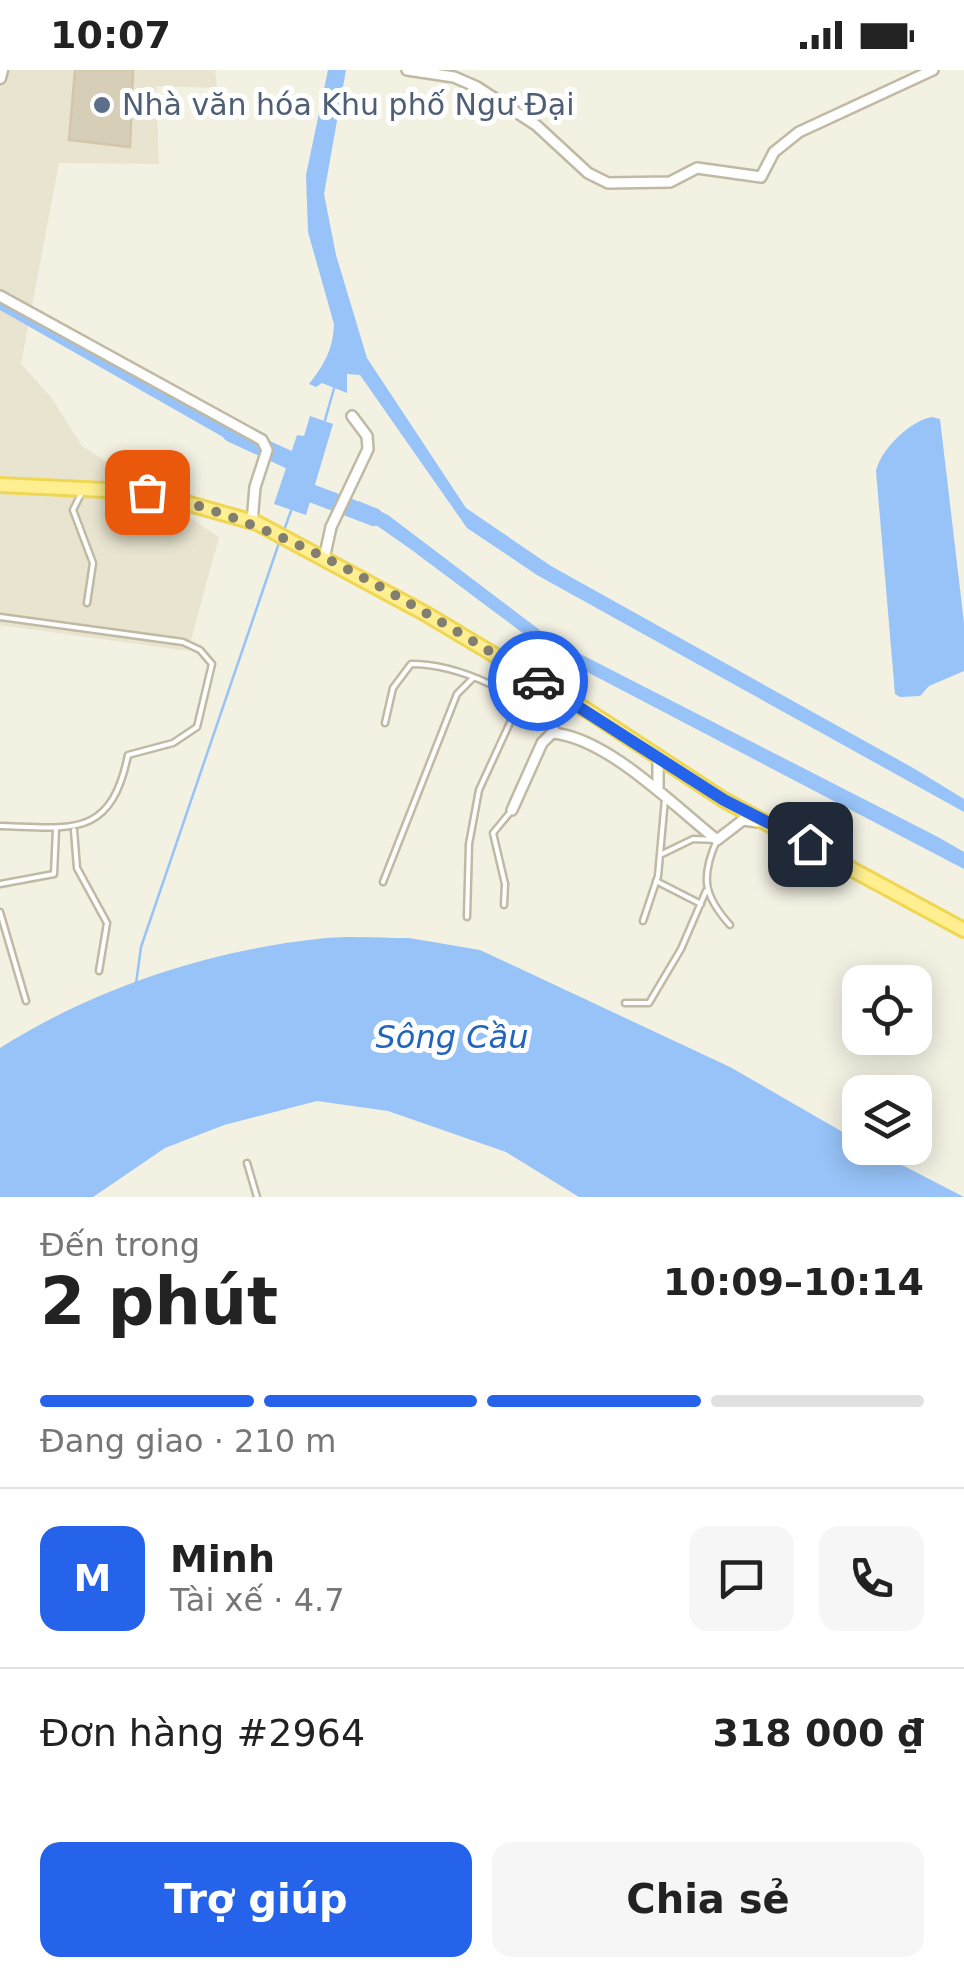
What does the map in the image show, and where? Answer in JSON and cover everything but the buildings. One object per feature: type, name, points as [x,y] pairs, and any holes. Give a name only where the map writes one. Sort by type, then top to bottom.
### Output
[{"type":"main road","points":[[0,485],[90,486],[147,492],[252,522],[426,614],[766,822],[964,930]]},
{"type":"street","points":[[0,78],[2,70]]},
{"type":"street","points":[[408,70],[454,77],[477,86],[536,125],[588,173],[608,183],[632,185],[670,182],[697,168],[760,178],[774,152],[799,132],[933,70]]},
{"type":"street","points":[[0,296],[262,440],[267,450],[255,486],[252,522]]},
{"type":"street","points":[[324,559],[331,528],[368,450],[367,436],[352,416]]},
{"type":"street","points":[[512,810],[545,736],[560,734],[614,759],[717,840],[744,820],[766,822]]},
{"type":"street","points":[[658,756],[661,793]]},
{"type":"lane","points":[[88,603],[93,562],[73,510],[90,486]]},
{"type":"lane","points":[[0,617],[183,642],[200,650],[212,664],[197,727],[173,744],[128,755],[116,797],[100,814],[74,828],[0,826]]},
{"type":"lane","points":[[385,724],[392,688],[411,664],[442,666],[473,678],[519,703],[560,734]]},
{"type":"lane","points":[[383,882],[457,694],[473,678]]},
{"type":"lane","points":[[467,917],[469,844],[479,790],[519,703]]},
{"type":"lane","points":[[642,922],[660,856],[661,793]]},
{"type":"lane","points":[[504,905],[505,884],[493,833],[512,810]]},
{"type":"lane","points":[[0,884],[54,874],[56,828]]},
{"type":"lane","points":[[74,828],[77,868],[106,922],[99,971]]},
{"type":"lane","points":[[625,1004],[649,1002],[706,890],[717,840],[693,840],[660,856]]},
{"type":"lane","points":[[656,880],[700,904]]},
{"type":"lane","points":[[706,890],[709,902],[730,925]]},
{"type":"lane","points":[[0,912],[26,1001]]},
{"type":"lane","points":[[247,1163],[257,1197]]},
{"type":"shaded area","points":[[0,70],[215,70],[217,88],[156,86],[159,164],[59,163],[21,364],[51,397],[82,446],[219,537],[188,651],[0,625]]},
{"type":"water","points":[[328,70],[346,70],[324,194],[336,255],[367,358],[466,508],[551,566],[915,769],[964,799],[964,812],[537,575],[467,528],[360,375],[347,374],[347,393],[322,383],[316,387],[309,384],[327,357],[334,324],[308,232],[306,175]]},
{"type":"water","points":[[0,298],[253,439],[250,449],[0,310]]},
{"type":"water","points":[[310,416],[333,424],[306,515],[274,504],[297,435],[304,436]]},
{"type":"water","points":[[932,417],[940,419],[964,623],[964,671],[929,686],[920,696],[900,697],[895,694],[876,471],[898,437]]},
{"type":"water","points":[[359,501],[388,515],[553,640],[938,837],[964,852],[964,869],[547,651],[376,525],[353,517]]},
{"type":"water","name":"Sông Cầu","points":[[351,937],[409,938],[480,950],[730,1067],[842,1132],[842,1165],[902,1165],[964,1197],[579,1197],[506,1152],[388,1111],[317,1101],[224,1125],[165,1148],[93,1197],[0,1197],[0,1048],[73,1008],[193,963],[276,945]]},
{"type":"waterway","points":[[325,420],[335,385]]},
{"type":"waterway","points":[[231,433],[307,468]]},
{"type":"waterway","points":[[300,489],[374,517]]},
{"type":"waterway","points":[[283,533],[292,508]]},
{"type":"waterway","points":[[136,984],[141,947],[280,540]]},
{"type":"way so far","points":[[147,492],[198,503],[257,523],[426,614],[538,681]]},
{"type":"place","name":"Nhà văn hóa Khu phố Ngư Đại","points":[[102,105]]},
{"type":"route","points":[[538,681],[724,800],[810,844]]}]
